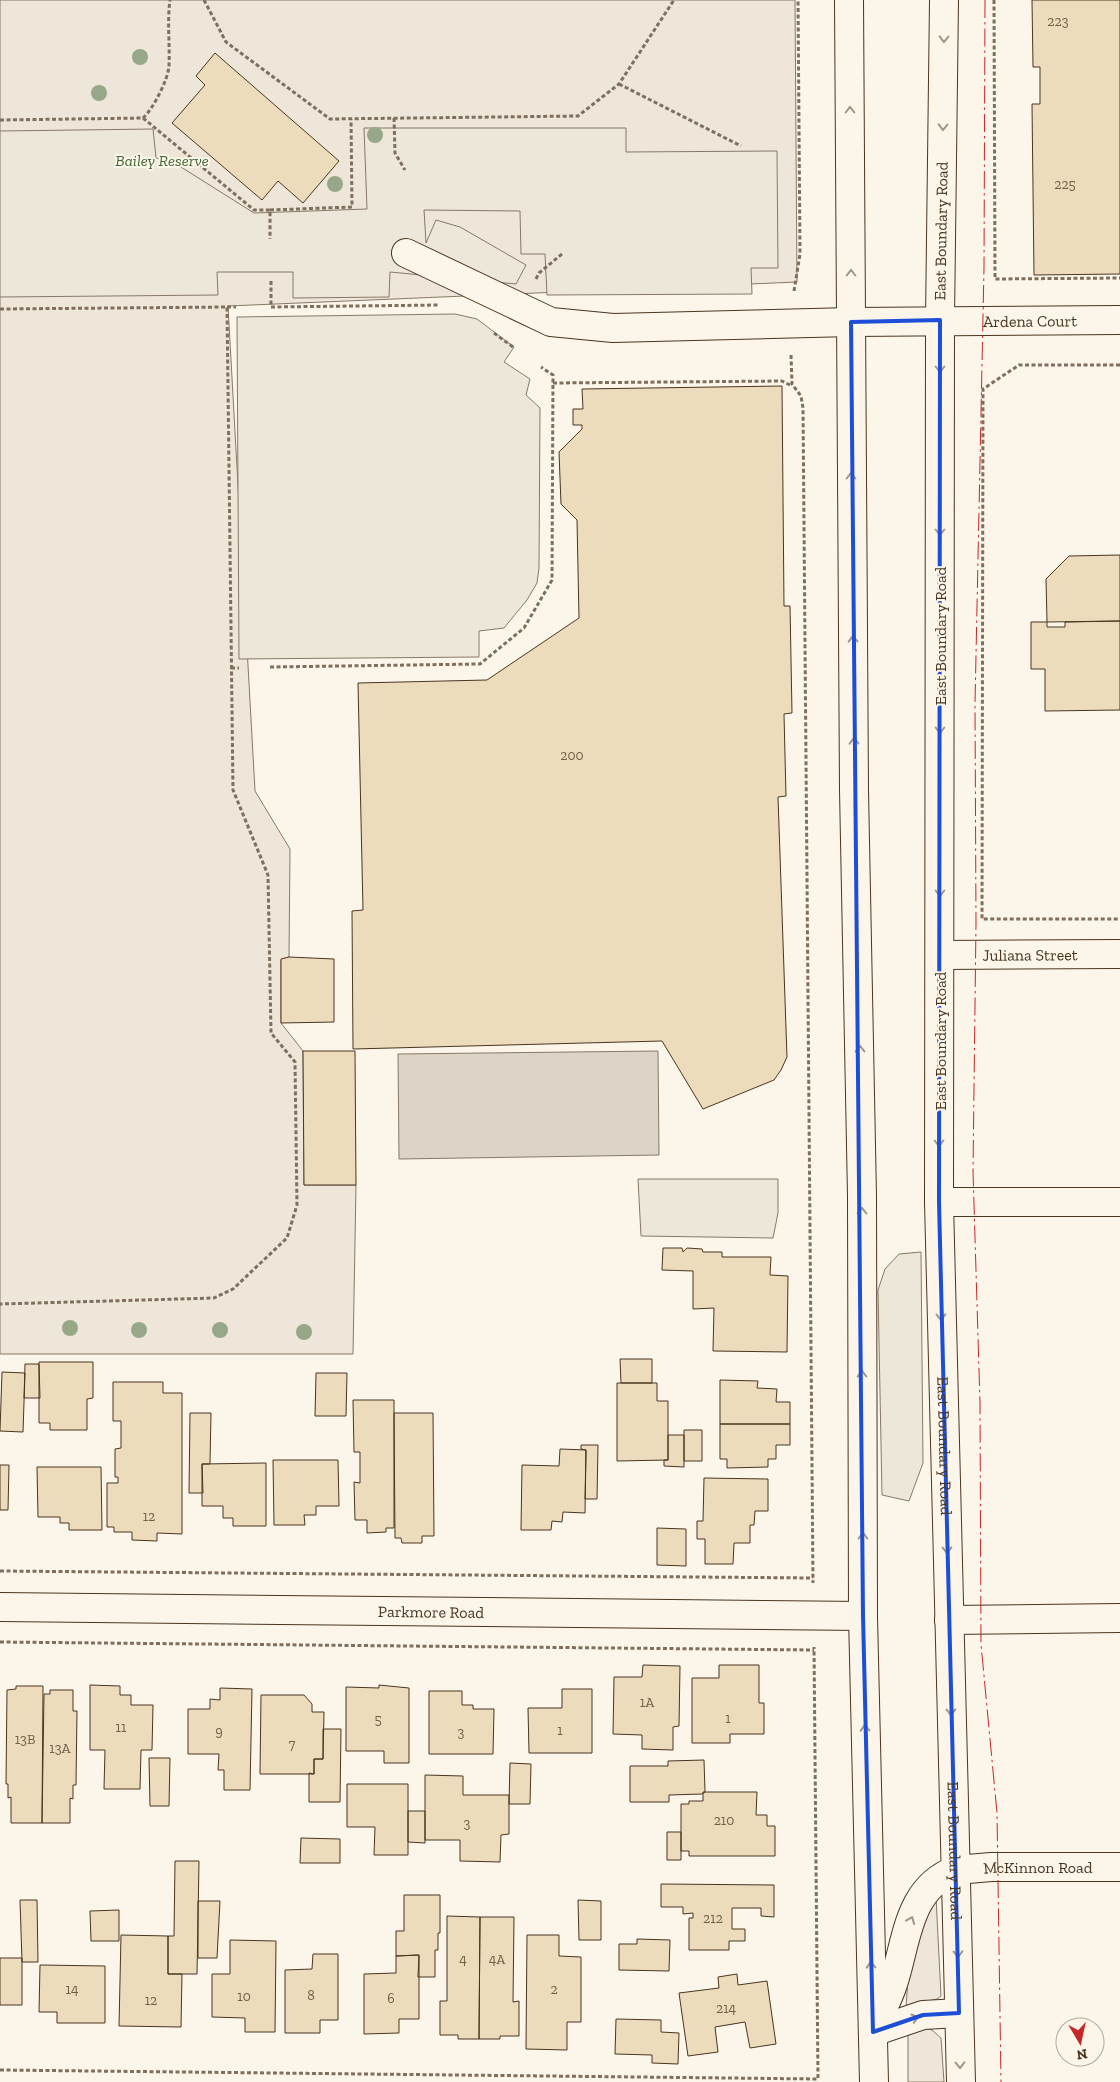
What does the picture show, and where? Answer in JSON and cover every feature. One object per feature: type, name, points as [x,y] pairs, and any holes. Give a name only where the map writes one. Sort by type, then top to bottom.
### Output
[{"type":"main road","points":[[849,0],[854,762],[862,1177],[863,1616],[874,2082]]},
{"type":"main road","name":"East Boundary Road","points":[[944,0],[940,320],[939,1202],[961,2082]]},
{"type":"main road","name":"Ardena Court","points":[[406,253],[552,322],[637,328],[940,320],[1120,320]]},
{"type":"main road","name":"Juliana Street","points":[[940,955],[1120,954]]},
{"type":"main road","points":[[939,1202],[1120,1202]]},
{"type":"main road","name":"Parkmore Road","points":[[0,1607],[863,1616]]},
{"type":"main road","points":[[949,1620],[1120,1618]]},
{"type":"main road","name":"McKinnon Road","points":[[956,1870],[991,1866],[1120,1866]]},
{"type":"main road","points":[[873,2032],[893,1984],[902,1941],[915,1909],[931,1884],[942,1875],[956,1870]]},
{"type":"main road","points":[[873,2032],[923,2016],[959,2013]]},
{"type":"path","points":[[0,120],[143,118],[151,111],[169,68],[167,17],[170,0]]},
{"type":"path","points":[[204,0],[226,42],[330,119],[578,116],[619,84],[674,0]]},
{"type":"path","points":[[0,2070],[818,2079],[803,408],[800,396],[792,384],[791,371],[792,298],[800,254],[798,0]]},
{"type":"path","points":[[994,0],[995,279],[1120,278]]},
{"type":"path","points":[[619,84],[741,146]]},
{"type":"path","points":[[143,118],[254,210],[352,207],[351,119]]},
{"type":"path","points":[[394,118],[395,153],[405,170]]},
{"type":"path","points":[[270,210],[270,239]]},
{"type":"path","points":[[532,286],[539,272],[562,254]]},
{"type":"path","points":[[271,281],[271,307],[446,305]]},
{"type":"path","points":[[0,1304],[214,1298],[234,1289],[287,1238],[297,1205],[295,1062],[271,1033],[268,875],[232,790],[227,307]]},
{"type":"path","points":[[0,309],[236,307]]},
{"type":"path","points":[[486,327],[513,347]]},
{"type":"path","points":[[1120,365],[1019,365],[983,389],[982,919],[1120,919]]},
{"type":"path","points":[[270,667],[480,664],[524,628],[552,580],[553,375],[541,367]]},
{"type":"path","points":[[553,384],[782,381],[795,387]]},
{"type":"path","points":[[231,668],[239,668]]},
{"type":"path","points":[[0,1571],[813,1578]]},
{"type":"path","points":[[0,1642],[814,1650]]},
{"type":"highlighted area","points":[[940,320],[939,1202],[959,2013],[923,2015],[873,2032],[863,1616],[851,322]]},
{"type":"green space","name":"Bailey Reserve","points":[[0,0],[795,0],[797,282],[228,306],[255,791],[290,849],[289,957],[281,960],[281,1023],[303,1051],[304,1185],[356,1185],[353,1354],[0,1354]]},
{"type":"green space","points":[[936,1897],[941,1996],[937,1999],[906,2007],[910,1952]]},
{"type":"green space","points":[[926,2028],[932,2030],[941,2038],[944,2082],[908,2082],[908,2036],[913,2030]]},
{"type":"shaded area","points":[[364,128],[626,128],[626,152],[777,151],[778,268],[751,268],[752,294],[547,295],[545,254],[521,254],[520,211],[424,210],[426,243],[436,220],[460,227],[526,265],[516,284],[390,272],[389,297],[293,298],[293,272],[217,272],[218,295],[0,297],[0,131],[153,129],[156,158],[173,162],[254,213],[367,209]]},
{"type":"shaded area","points":[[455,314],[477,319],[514,347],[504,362],[530,379],[526,395],[540,408],[539,568],[537,583],[527,600],[504,628],[479,631],[479,657],[239,659],[237,317]]},
{"type":"shaded area","points":[[658,1051],[659,1155],[399,1159],[398,1054]]},
{"type":"shaded area","points":[[638,1179],[778,1179],[778,1213],[773,1238],[641,1236]]},
{"type":"shaded area","points":[[921,1252],[923,1463],[909,1501],[882,1495],[878,1290],[885,1269],[899,1254]]},
{"type":"building","points":[[1032,0],[1120,0],[1120,274],[1034,275],[1032,104],[1040,104],[1040,67],[1033,67]]},
{"type":"building","points":[[215,53],[339,161],[303,203],[278,181],[262,200],[172,123],[205,85],[196,76]]},
{"type":"building","points":[[782,386],[784,606],[790,606],[792,713],[784,714],[786,796],[778,797],[787,1057],[781,1070],[774,1080],[703,1109],[662,1041],[353,1049],[352,911],[363,910],[358,683],[487,680],[579,618],[577,520],[561,504],[559,452],[582,429],[582,425],[573,425],[573,409],[583,409],[582,389]]},
{"type":"building","points":[[1120,555],[1120,621],[1047,622],[1046,579],[1069,556]]},
{"type":"building","points":[[1120,621],[1120,710],[1045,711],[1045,669],[1031,669],[1031,622],[1047,622],[1047,627],[1065,627],[1065,622]]},
{"type":"building","points":[[289,957],[334,959],[334,1022],[281,1023],[281,959]]},
{"type":"building","points":[[303,1051],[355,1051],[356,1185],[304,1185]]},
{"type":"building","points":[[663,1248],[682,1248],[683,1252],[687,1248],[702,1249],[703,1252],[722,1252],[722,1257],[771,1257],[770,1275],[788,1276],[787,1352],[713,1351],[714,1308],[693,1309],[693,1271],[662,1270]]},
{"type":"building","points":[[620,1359],[652,1359],[652,1383],[621,1383]]},
{"type":"building","points":[[39,1362],[93,1362],[93,1398],[87,1399],[87,1430],[50,1430],[50,1423],[39,1423]]},
{"type":"building","points":[[25,1364],[39,1364],[40,1398],[24,1398]]},
{"type":"building","points":[[2,1372],[25,1373],[23,1432],[0,1431]]},
{"type":"building","points":[[316,1373],[347,1373],[346,1416],[315,1416]]},
{"type":"building","points":[[720,1380],[758,1381],[757,1388],[777,1389],[776,1402],[790,1402],[790,1424],[720,1424]]},
{"type":"building","points":[[113,1382],[163,1382],[163,1393],[182,1393],[182,1534],[157,1533],[157,1541],[132,1540],[132,1532],[114,1532],[114,1527],[107,1527],[107,1483],[118,1483],[118,1477],[115,1477],[115,1449],[121,1448],[121,1421],[113,1421]]},
{"type":"building","points":[[617,1383],[657,1383],[657,1401],[668,1401],[668,1460],[617,1461]]},
{"type":"building","points":[[353,1400],[394,1400],[394,1528],[386,1528],[386,1532],[367,1533],[367,1520],[355,1520],[354,1482],[360,1483],[360,1452],[354,1452]]},
{"type":"building","points":[[190,1413],[211,1413],[210,1464],[202,1464],[203,1493],[189,1493]]},
{"type":"building","points":[[394,1413],[433,1413],[434,1536],[422,1536],[422,1543],[402,1543],[401,1538],[395,1538]]},
{"type":"building","points":[[720,1424],[790,1424],[790,1445],[776,1445],[776,1459],[768,1459],[768,1467],[727,1468],[727,1459],[720,1459]]},
{"type":"building","points":[[684,1430],[702,1430],[702,1461],[684,1461]]},
{"type":"building","points":[[668,1435],[684,1435],[684,1467],[664,1466],[664,1460],[668,1460]]},
{"type":"building","points":[[581,1445],[598,1445],[597,1499],[585,1499],[586,1450],[581,1449]]},
{"type":"building","points":[[560,1449],[586,1450],[585,1513],[563,1512],[562,1522],[552,1521],[551,1530],[521,1530],[522,1465],[559,1466]]},
{"type":"building","points":[[273,1460],[338,1460],[339,1506],[316,1506],[316,1515],[304,1515],[305,1525],[274,1525]]},
{"type":"building","points":[[266,1463],[266,1526],[233,1526],[233,1518],[223,1518],[223,1506],[202,1506],[202,1464]]},
{"type":"building","points":[[0,1465],[9,1465],[8,1510],[0,1510]]},
{"type":"building","points":[[37,1467],[101,1467],[102,1530],[69,1530],[69,1523],[60,1523],[60,1517],[38,1517]]},
{"type":"building","points":[[704,1478],[768,1479],[768,1511],[755,1511],[754,1525],[750,1525],[750,1543],[734,1543],[733,1564],[705,1564],[705,1539],[697,1539],[697,1521],[703,1521]]},
{"type":"building","points":[[657,1528],[686,1529],[686,1566],[657,1565]]},
{"type":"building","points":[[643,1665],[680,1666],[679,1726],[673,1727],[673,1750],[642,1749],[642,1735],[613,1734],[614,1677],[642,1677]]},
{"type":"building","points":[[719,1665],[759,1665],[759,1703],[764,1703],[764,1734],[730,1734],[730,1743],[692,1743],[692,1678],[719,1678]]},
{"type":"building","points":[[90,1685],[120,1686],[120,1695],[131,1695],[131,1705],[153,1705],[152,1750],[141,1750],[140,1789],[104,1789],[105,1750],[90,1750]]},
{"type":"building","points":[[379,1685],[409,1688],[409,1763],[384,1763],[384,1751],[346,1751],[346,1687],[379,1688]]},
{"type":"building","points":[[16,1686],[43,1686],[42,1823],[11,1823],[11,1797],[8,1798],[8,1784],[6,1784],[7,1690],[16,1689]]},
{"type":"building","points":[[220,1688],[252,1689],[250,1790],[224,1790],[224,1770],[218,1770],[219,1754],[188,1754],[188,1709],[210,1709],[210,1699],[220,1700]]},
{"type":"building","points":[[562,1689],[592,1689],[592,1753],[529,1753],[528,1708],[562,1708]]},
{"type":"building","points":[[50,1690],[73,1690],[73,1711],[77,1711],[76,1785],[73,1785],[73,1799],[70,1798],[70,1823],[42,1823],[44,1694],[50,1694]]},
{"type":"building","points":[[429,1691],[462,1691],[462,1705],[473,1705],[473,1709],[494,1709],[493,1754],[429,1754]]},
{"type":"building","points":[[261,1695],[304,1695],[312,1704],[312,1712],[324,1712],[323,1759],[314,1759],[314,1774],[260,1774]]},
{"type":"building","points":[[323,1729],[341,1729],[340,1802],[309,1802],[309,1773],[314,1774],[314,1759],[323,1759]]},
{"type":"building","points":[[149,1758],[170,1758],[169,1806],[150,1806]]},
{"type":"building","points":[[704,1760],[705,1792],[702,1794],[669,1795],[669,1802],[630,1802],[630,1766],[668,1766],[668,1761]]},
{"type":"building","points":[[510,1763],[531,1764],[530,1804],[509,1804]]},
{"type":"building","points":[[425,1775],[463,1776],[463,1795],[509,1795],[509,1834],[501,1835],[500,1862],[460,1861],[460,1840],[425,1840]]},
{"type":"building","points":[[347,1784],[408,1784],[408,1855],[374,1855],[375,1827],[347,1827]]},
{"type":"building","points":[[703,1792],[757,1792],[756,1815],[767,1815],[767,1826],[775,1826],[775,1856],[689,1856],[689,1851],[681,1851],[681,1804],[689,1804],[689,1801],[703,1801]]},
{"type":"building","points":[[408,1811],[425,1811],[425,1843],[408,1842]]},
{"type":"building","points":[[667,1832],[681,1832],[681,1860],[667,1860]]},
{"type":"building","points":[[301,1838],[340,1839],[340,1863],[300,1863]]},
{"type":"building","points":[[175,1861],[199,1861],[197,1974],[168,1974],[168,1936],[174,1936]]},
{"type":"building","points":[[661,1884],[774,1885],[774,1917],[761,1916],[761,1908],[732,1908],[732,1929],[745,1929],[745,1941],[729,1941],[729,1950],[689,1950],[689,1918],[693,1918],[693,1913],[683,1914],[683,1907],[661,1907]]},
{"type":"building","points":[[404,1895],[440,1895],[440,1933],[438,1933],[438,1950],[435,1950],[435,1977],[418,1977],[419,1955],[396,1956],[396,1931],[404,1931]]},
{"type":"building","points":[[20,1900],[37,1900],[38,1962],[22,1962]]},
{"type":"building","points":[[578,1900],[601,1901],[601,1940],[579,1940]]},
{"type":"building","points":[[198,1901],[220,1901],[217,1958],[198,1958]]},
{"type":"building","points":[[119,1910],[119,1941],[91,1941],[90,1911]]},
{"type":"building","points":[[447,1916],[480,1917],[479,2039],[458,2039],[458,2035],[440,2035],[440,2001],[447,2001]]},
{"type":"building","points":[[480,1917],[514,1917],[513,2002],[519,2001],[519,2036],[500,2036],[500,2039],[479,2039]]},
{"type":"building","points":[[121,1935],[168,1936],[168,1974],[182,1974],[181,2027],[119,2026]]},
{"type":"building","points":[[527,1935],[559,1935],[559,1956],[581,1957],[581,2022],[567,2022],[567,2050],[526,2049]]},
{"type":"building","points":[[637,1939],[670,1940],[669,1971],[619,1970],[619,1944],[637,1944]]},
{"type":"building","points":[[230,1940],[276,1941],[275,2032],[245,2032],[245,2018],[212,2017],[212,1974],[230,1974]]},
{"type":"building","points":[[313,1954],[338,1954],[338,2020],[320,2020],[320,2033],[285,2033],[285,1970],[312,1969]]},
{"type":"building","points":[[419,1955],[419,2019],[399,2019],[399,2033],[364,2034],[364,1974],[396,1973],[396,1956]]},
{"type":"building","points":[[0,1958],[22,1958],[22,2005],[0,2005]]},
{"type":"building","points":[[40,1965],[105,1966],[105,2023],[57,2023],[57,2012],[39,2012]]},
{"type":"building","points":[[737,1974],[738,1985],[767,1981],[776,2044],[750,2048],[745,2022],[715,2027],[718,2052],[688,2056],[679,1993],[719,1988],[718,1977]]},
{"type":"building","points":[[616,2019],[661,2020],[661,2032],[679,2033],[678,2064],[652,2063],[652,2055],[615,2054]]},
{"type":"power","points":[[985,0],[984,268],[975,704],[976,923],[973,1171],[980,1403],[981,1644],[997,1813],[1001,2082]]}]
